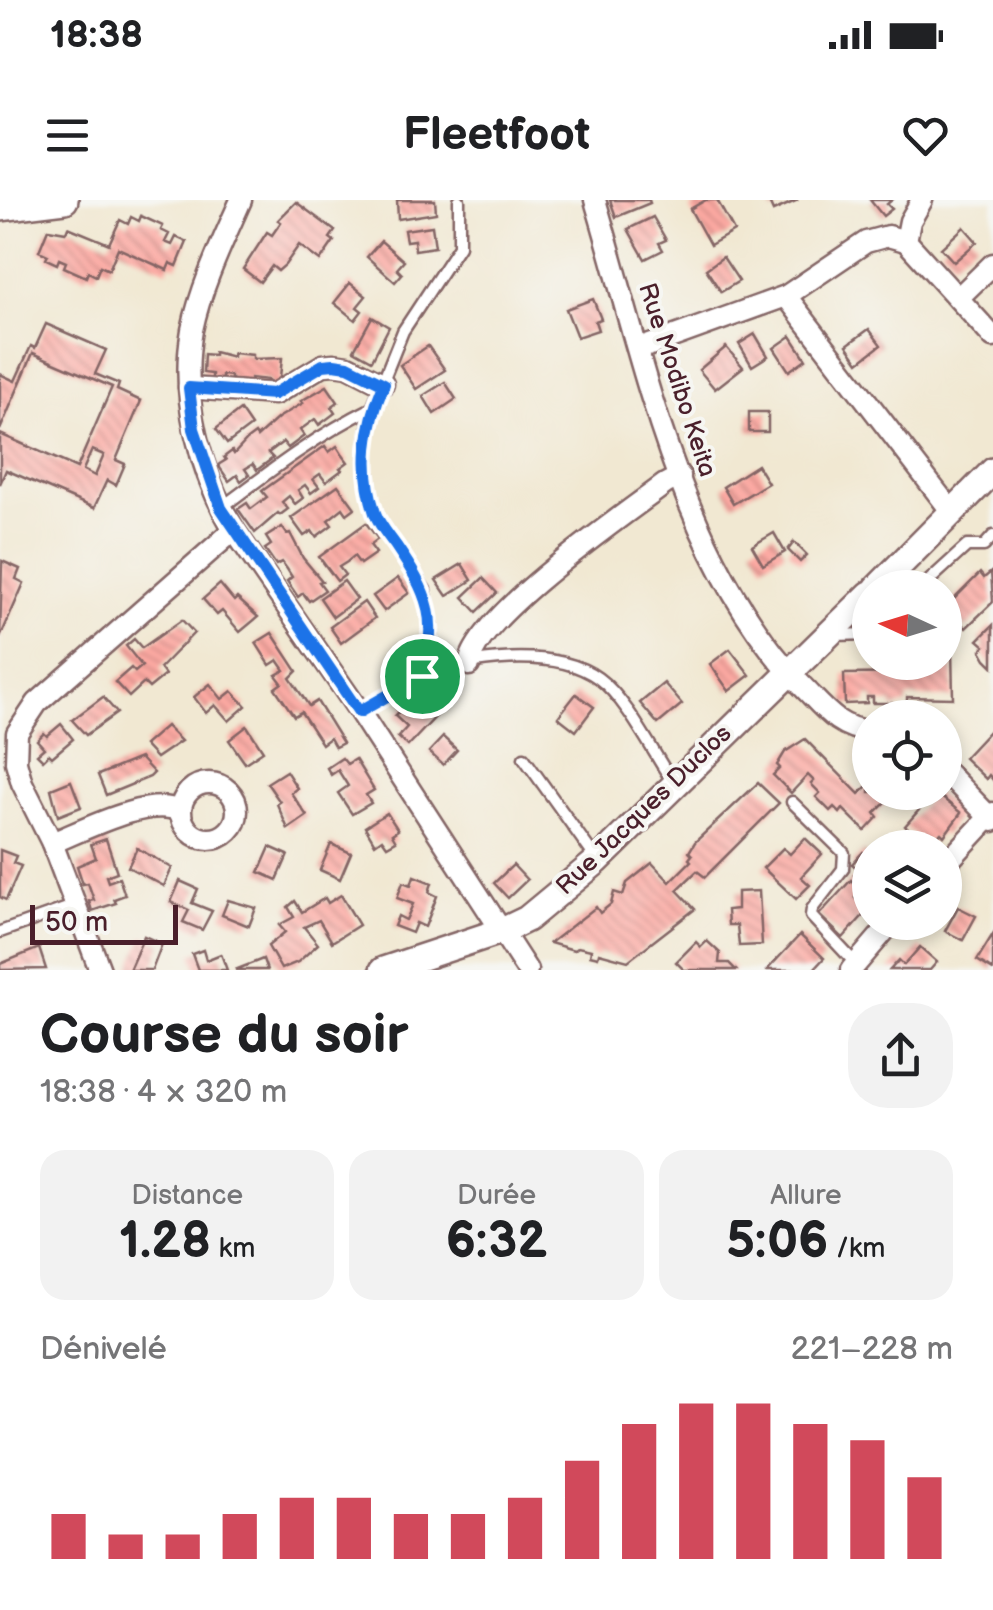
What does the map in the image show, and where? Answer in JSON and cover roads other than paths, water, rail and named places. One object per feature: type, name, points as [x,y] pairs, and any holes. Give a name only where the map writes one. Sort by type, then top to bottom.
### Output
[{"type":"street","points":[[0,208],[66,200]]},
{"type":"street","points":[[241,200],[192,329],[189,388],[194,429],[221,508],[527,970]]},
{"type":"street","name":"Rue Modibo Keita","points":[[595,200],[680,476],[744,614],[788,672],[834,719],[852,729]]},
{"type":"street","points":[[906,242],[910,221],[922,200]]},
{"type":"street","points":[[639,349],[786,296],[866,242],[888,236],[906,242],[993,336]]},
{"type":"street","points":[[958,298],[993,264]]},
{"type":"street","points":[[786,296],[952,512]]},
{"type":"street","points":[[189,388],[274,394],[323,365],[334,364],[348,366],[384,384]]},
{"type":"street","points":[[894,570],[993,471]]},
{"type":"street","points":[[469,665],[470,654],[484,636],[562,561],[680,476]]},
{"type":"street","points":[[100,970],[52,842],[22,783],[16,762],[17,733],[36,704],[234,530]]},
{"type":"street","name":"Rue Jacques Duclos","points":[[383,970],[527,920],[598,861],[852,612]]},
{"type":"street","points":[[962,789],[992,818],[962,849]]},
{"type":"street","points":[[52,842],[144,808],[171,806],[180,810]]},
{"type":"street","points":[[854,967],[877,940]]},
{"type":"lane","points":[[422,676],[430,652],[431,626],[425,590],[376,517],[368,482],[367,437],[372,408],[403,331],[459,246],[459,200]]},
{"type":"lane","points":[[221,508],[294,453],[372,408]]},
{"type":"lane","points":[[941,570],[967,546],[989,541],[993,558]]},
{"type":"lane","points":[[829,635],[852,634]]},
{"type":"lane","points":[[359,712],[422,676],[469,665],[534,656],[574,664],[600,679],[622,704],[674,785]]},
{"type":"lane","points":[[524,758],[598,861]]},
{"type":"lane","points":[[792,802],[844,853],[843,869],[812,909],[811,916],[854,967]]},
{"type":"lane","points":[[0,932],[76,905]]}]
